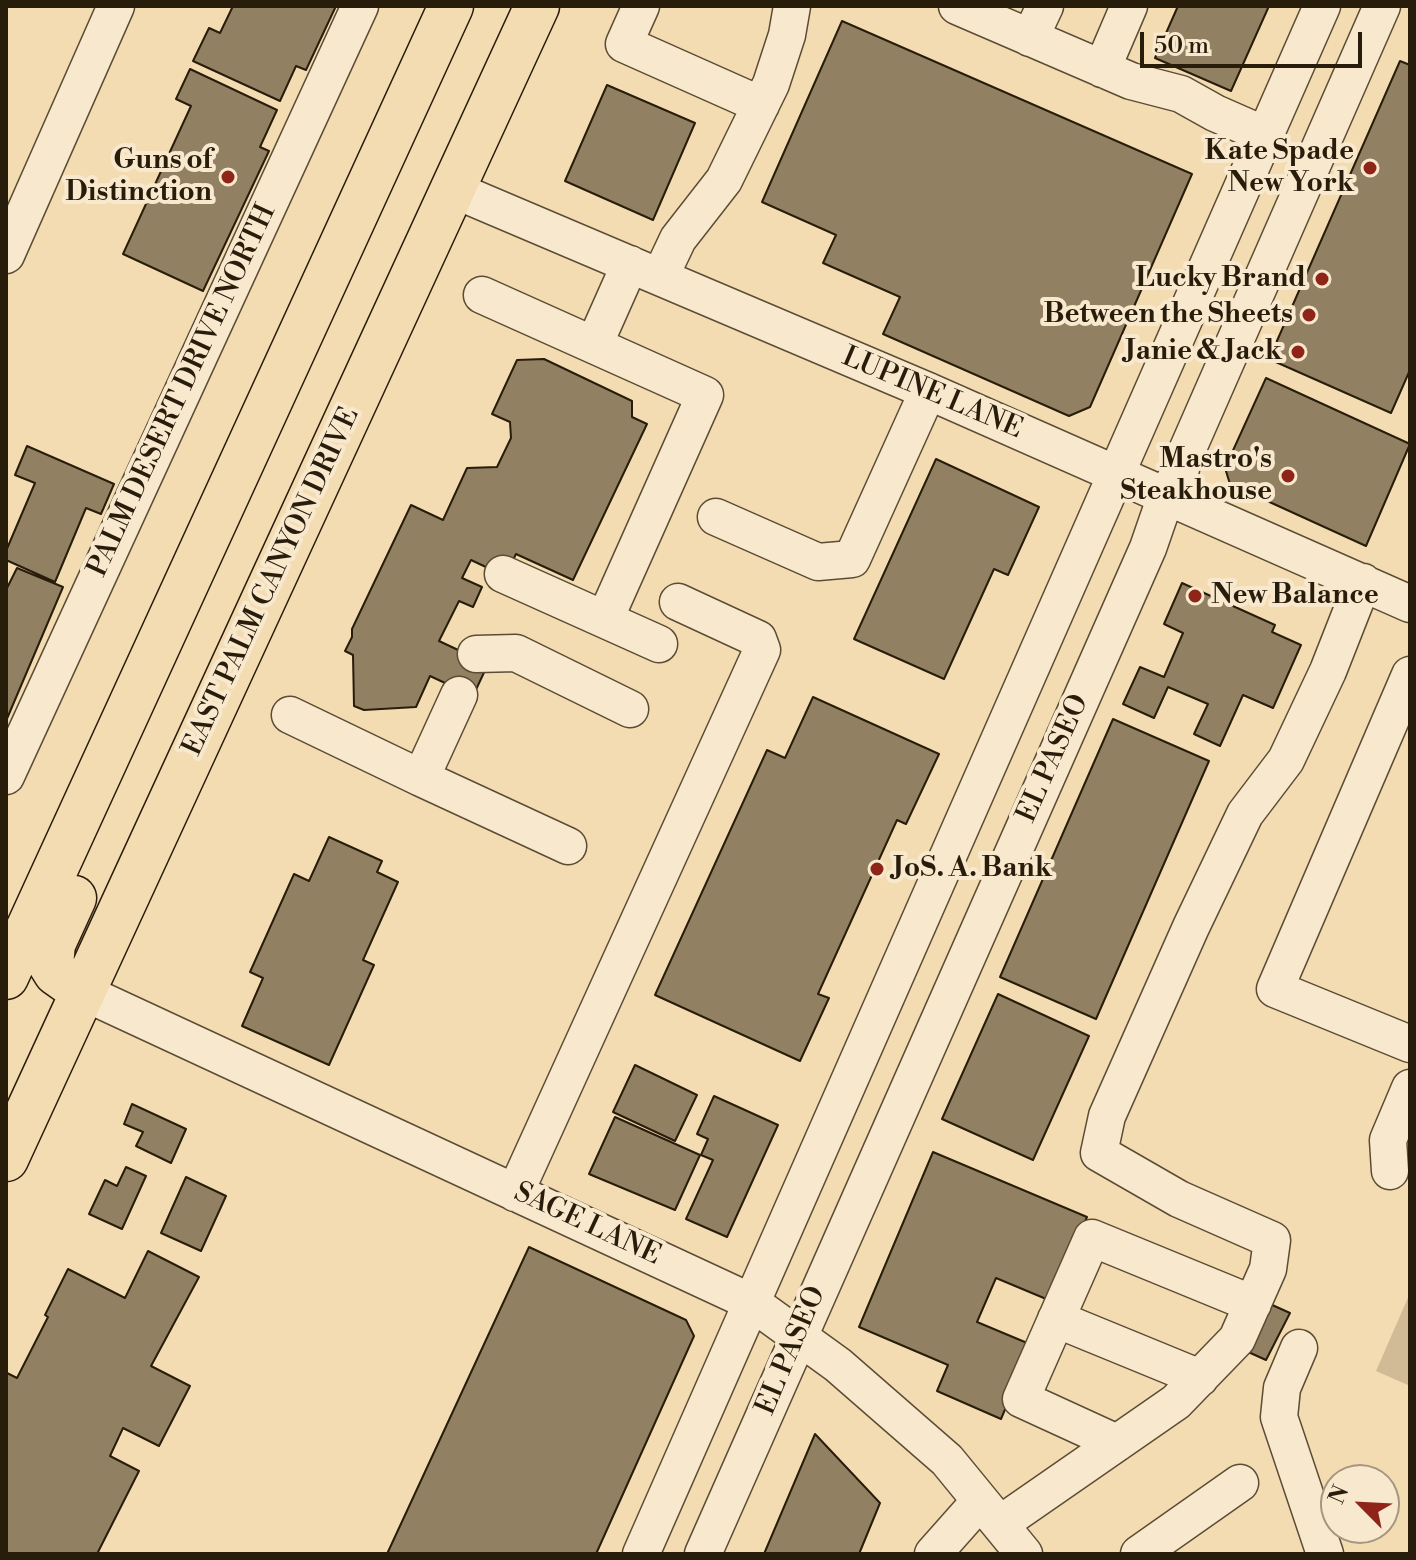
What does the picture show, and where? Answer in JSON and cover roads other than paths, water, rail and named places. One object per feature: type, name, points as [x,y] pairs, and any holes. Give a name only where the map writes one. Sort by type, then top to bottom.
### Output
[{"type":"main road","points":[[6,977],[451,6]]},
{"type":"main road","name":"EAST PALM CANYON DRIVE","points":[[6,1159],[537,6]]},
{"type":"main road","points":[[83,992],[56,973],[50,955],[146,743],[158,701],[166,630]]},
{"type":"street","points":[[6,255],[116,6]]},
{"type":"street","name":"PALM DESERT DRIVE NORTH","points":[[6,776],[360,6]]},
{"type":"street","points":[[641,6],[624,44],[761,105]]},
{"type":"street","points":[[957,6],[1037,22],[1102,69],[1131,81],[1181,94],[1265,135]]},
{"type":"street","points":[[1102,69],[1129,6]]},
{"type":"street","name":"EL PASEO","points":[[641,1554],[1322,6]]},
{"type":"street","name":"EL PASEO","points":[[703,1554],[1148,548],[1166,496],[1181,469],[1382,6]]},
{"type":"street","points":[[594,345],[645,270],[678,239],[724,180],[771,84],[781,10]]},
{"type":"street","name":"LUPINE LANE","points":[[452,189],[928,391],[1410,604]]},
{"type":"street","points":[[482,295],[705,395],[605,619]]},
{"type":"street","points":[[716,517],[818,562],[852,559],[928,391]]},
{"type":"street","points":[[503,574],[659,644]]},
{"type":"street","points":[[933,1554],[990,1512],[1117,1443],[1176,1402],[1237,1339],[1253,1304],[1268,1269],[1272,1240],[1179,1199],[1099,1153],[1107,1116],[1191,927],[1245,814],[1286,760],[1328,671],[1363,582]]},
{"type":"street","points":[[515,1193],[762,650],[758,639],[678,602]]},
{"type":"street","points":[[476,654],[516,653],[630,709]]},
{"type":"street","points":[[1410,675],[1275,989],[1410,1044]]},
{"type":"street","points":[[421,778],[459,695]]},
{"type":"street","points":[[290,715],[568,846]]},
{"type":"street","name":"SAGE LANE","points":[[83,992],[751,1302],[838,1365],[947,1460],[1024,1554]]},
{"type":"street","points":[[1390,1171],[1388,1140],[1410,1088]]},
{"type":"street","points":[[1117,1443],[1021,1399],[1092,1238],[1253,1304]]},
{"type":"street","points":[[1056,1319],[1200,1378]]},
{"type":"street","points":[[1299,1348],[1282,1388],[1279,1417],[1325,1554]]},
{"type":"street","points":[[1139,1554],[1240,1483]]},
{"type":"place","name":"Kate Spade New York","points":[[1370,168]]},
{"type":"place","name":"Guns of Distinction","points":[[228,177]]},
{"type":"place","name":"Lucky Brand","points":[[1322,279]]},
{"type":"place","name":"Between the Sheets","points":[[1309,315]]},
{"type":"place","name":"Janie & Jack","points":[[1298,352]]},
{"type":"place","name":"Mastro's Steakhouse","points":[[1288,476]]},
{"type":"place","name":"New Balance","points":[[1195,596]]},
{"type":"place","name":"JoS. A. Bank","points":[[877,869]]}]
